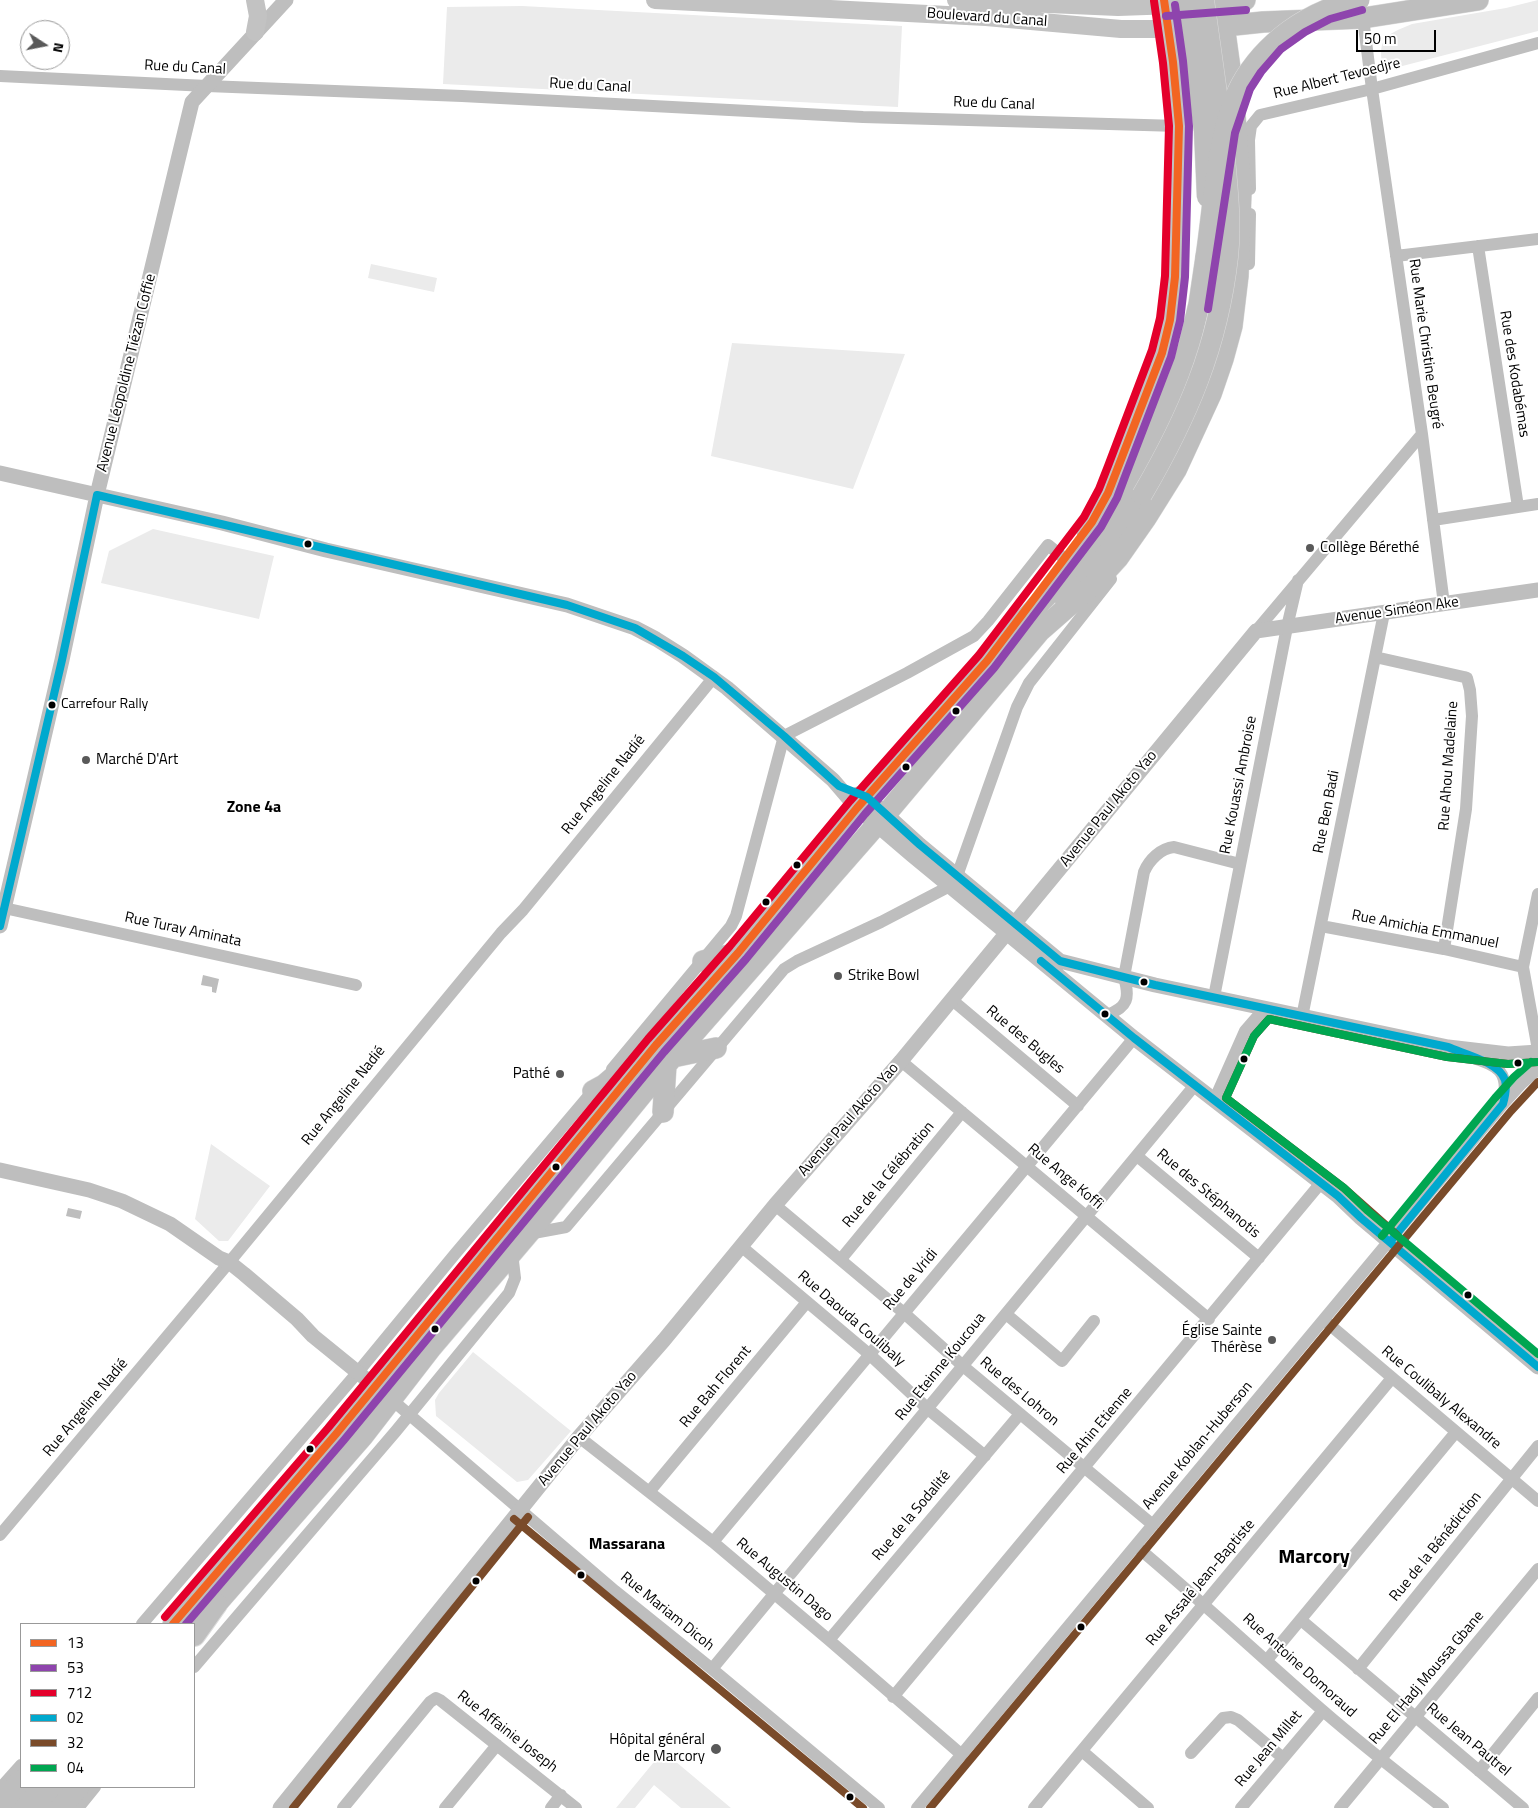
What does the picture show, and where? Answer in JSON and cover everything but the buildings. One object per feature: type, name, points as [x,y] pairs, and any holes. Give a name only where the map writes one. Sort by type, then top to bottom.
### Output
[{"type":"highway","points":[[174,1623],[383,1393],[665,1056],[881,819],[1040,631],[1125,554],[1176,470],[1211,394],[1232,326],[1238,276],[1241,192],[1234,90],[1225,26],[1215,1],[1245,0]]},
{"type":"highway","points":[[195,1629],[352,1448],[383,1393],[431,1348],[528,1234],[665,1056],[738,953],[862,803],[998,648],[1059,583],[1091,541],[1118,501],[1146,449],[1178,379],[1189,346],[1199,304],[1225,131],[1241,85],[1253,66],[1274,42],[1300,23],[1326,10],[1478,0]]},
{"type":"highway","points":[[1225,26],[1361,9]]},
{"type":"highway","points":[[702,961],[738,953]]},
{"type":"highway","points":[[593,1092],[643,1052],[665,1056],[716,1048]]},
{"type":"highway","points":[[663,1112],[665,1056]]},
{"type":"highway","points":[[195,1634],[216,1604]]},
{"type":"highway","points":[[0,1803],[20,1782]]},
{"type":"highway","points":[[18,1808],[35,1788]]},
{"type":"highway","points":[[41,1808],[56,1788]]},
{"type":"highway","points":[[61,1808],[77,1788]]},
{"type":"main road","points":[[255,0],[258,16],[255,32]]},
{"type":"main road","name":"Boulevard du Canal","points":[[655,0],[986,17],[1121,29],[1225,26]]},
{"type":"main road","points":[[956,0],[1118,7],[1215,1],[1229,228],[1228,256],[1218,318],[1198,382],[1162,460],[1142,495],[1090,570],[1040,631]]},
{"type":"main road","points":[[1186,0],[1199,84],[1204,140],[1207,204],[1206,257]]},
{"type":"main road","points":[[998,648],[1092,522],[1108,493],[1162,353],[1170,320],[1175,277],[1179,126],[1165,3]]},
{"type":"street","name":"Avenue Léopoldine Tiézan Coffie","points":[[0,926],[62,660],[97,495],[192,102],[286,0]]},
{"type":"street","name":"Rue Marie Christine Beugré","points":[[1361,9],[1422,434],[1444,604]]},
{"type":"street","name":"Rue Albert Tevoedjre","points":[[1125,554],[1185,472],[1220,399],[1232,364],[1241,328],[1248,276],[1250,237],[1249,140],[1251,126],[1260,114],[1372,89],[1538,43]]},
{"type":"street","name":"Rue du Canal","points":[[0,76],[462,96],[863,117],[1179,126]]},
{"type":"street","points":[[1396,256],[1538,238]]},
{"type":"street","name":"Rue des Kodabémas","points":[[1478,246],[1518,507]]},
{"type":"street","name":"Avenue Paul Akoto Yao","points":[[282,1807],[579,1437],[664,1340],[775,1205],[901,1061],[1298,580],[1422,434]]},
{"type":"street","points":[[0,473],[567,605],[635,628],[683,656],[714,677],[784,736],[839,786],[862,803],[1011,929],[1134,1038],[1320,1184],[1338,1196],[1538,1367]]},
{"type":"street","points":[[1433,520],[1538,504]]},
{"type":"street","points":[[143,1623],[358,1372],[455,1254],[727,932],[736,916],[784,736],[907,673],[974,636],[1048,545],[1064,559]]},
{"type":"street","points":[[528,1234],[566,1227],[784,969],[797,961],[881,922],[954,881],[1016,706],[1029,683],[1125,554]]},
{"type":"street","name":"Rue Kouassi Ambroise","points":[[1214,997],[1287,627],[1298,580]]},
{"type":"street","name":"Avenue Siméon Ake","points":[[1256,631],[1538,590]]},
{"type":"street","name":"Rue Ben Badi","points":[[1302,1017],[1384,613]]},
{"type":"street","name":"Rue Ahou Madelaine","points":[[1375,657],[1464,677],[1470,690],[1472,716],[1466,809],[1444,949]]},
{"type":"street","name":"Rue Angeline Nadié","points":[[0,1536],[224,1263],[501,933],[523,910],[714,677]]},
{"type":"street","points":[[1107,1015],[1118,1011],[1127,999],[1128,990],[1124,977],[1146,866],[1164,848],[1174,847],[1240,864]]},
{"type":"street","points":[[1011,929],[1048,951],[1060,961],[1124,977],[1302,1017],[1448,1047],[1493,1053],[1538,1051],[1532,1026],[1523,967],[1538,894]]},
{"type":"street","name":"Rue Turay Aminata","points":[[4,908],[356,985]]},
{"type":"street","name":"Rue Amichia Emmanuel","points":[[1321,926],[1444,949],[1523,967]]},
{"type":"street","name":"Rue des Bugles","points":[[951,999],[1078,1106]]},
{"type":"street","points":[[1214,1101],[1246,1031],[1266,1008]]},
{"type":"street","name":"Rue de Vridi","points":[[713,1542],[1134,1038]]},
{"type":"street","points":[[1448,1047],[1501,1071],[1505,1079],[1506,1090],[1503,1104]]},
{"type":"street","name":"Rue Ange Koffi","points":[[901,1061],[1209,1319]]},
{"type":"street","name":"Avenue Koblan-Huberson","points":[[917,1808],[1503,1104],[1538,1069]]},
{"type":"street","name":"Rue Eteinne Koucoua","points":[[712,1669],[1195,1085]]},
{"type":"street","name":"Rue de la Célébration","points":[[841,1259],[962,1112]]},
{"type":"street","name":"Rue des Stéphanotis","points":[[1137,1156],[1259,1258]]},
{"type":"street","points":[[0,1170],[89,1190],[122,1201],[170,1224],[194,1240],[297,1319],[314,1336],[383,1393]]},
{"type":"street","name":"Rue Ahin Etienne","points":[[893,1697],[1320,1184]]},
{"type":"street","name":"Rue des Lohron","points":[[775,1205],[1153,1525]]},
{"type":"street","name":"Rue Daouda Coulibaly","points":[[742,1247],[869,1354],[984,1456]]},
{"type":"street","points":[[195,1666],[410,1414],[509,1293],[515,1278],[512,1253]]},
{"type":"street","name":"Rue Bah Florent","points":[[648,1492],[808,1302]]},
{"type":"street","points":[[1006,1314],[1062,1361],[1094,1321]]},
{"type":"street","name":"Rue Coulibaly Alexandre","points":[[1324,1320],[1538,1501]]},
{"type":"street","name":"Rue Assalé Jean-Baptiste","points":[[1034,1808],[1392,1378]]},
{"type":"street","name":"Rue Mariam Dicoh","points":[[383,1393],[410,1414],[520,1511],[615,1591],[879,1808]]},
{"type":"street","name":"Rue de la Sodalité","points":[[829,1640],[1020,1414]]},
{"type":"street","points":[[1266,1660],[1456,1432]]},
{"type":"street","name":"Rue Augustin Dago","points":[[579,1437],[713,1542],[962,1755]]},
{"type":"street","name":"Rue de la Bénédiction","points":[[1358,1669],[1538,1446]]},
{"type":"street","name":"Rue Antoine Domoraud","points":[[1136,1546],[1205,1604],[1323,1711],[1443,1808]]},
{"type":"street","name":"Rue El Hadj Moussa Gbane","points":[[1340,1808],[1538,1569]]},
{"type":"street","name":"Rue Jean Pautrel","points":[[1301,1620],[1523,1808]]},
{"type":"street","name":"Rue Affainie Joseph","points":[[343,1808],[430,1702],[436,1698],[576,1808]]},
{"type":"street","points":[[1479,1771],[1538,1698]]},
{"type":"street","name":"Rue Jean Millet","points":[[1241,1808],[1323,1711]]},
{"type":"street","points":[[1192,1753],[1223,1718],[1231,1717],[1238,1720],[1283,1758]]},
{"type":"street","points":[[445,1808],[497,1745]]},
{"type":"street","points":[[1082,1751],[1148,1808]]},
{"type":"street","points":[[0,1788],[20,1766]]},
{"type":"street","points":[[78,1808],[94,1788]]},
{"type":"street","points":[[551,1808],[561,1796]]},
{"type":"shaded area","points":[[1538,0],[1538,31],[1383,71],[1381,52],[1384,40],[1402,28],[1412,24],[1506,8]]},
{"type":"shaded area","points":[[522,6],[902,26],[898,107],[443,84],[447,7]]},
{"type":"shaded area","points":[[371,264],[437,278],[434,292],[368,278]]},
{"type":"shaded area","points":[[732,343],[905,354],[853,489],[711,456]]},
{"type":"shaded area","points":[[153,529],[274,556],[259,619],[101,583],[109,551]]},
{"type":"shaded area","points":[[203,975],[219,979],[216,993],[212,992],[212,987],[201,985]]},
{"type":"shaded area","points":[[211,1144],[270,1186],[228,1241],[219,1241],[195,1219]]},
{"type":"shaded area","points":[[68,1208],[82,1211],[80,1219],[66,1216]]},
{"type":"shaded area","points":[[473,1352],[571,1431],[528,1480],[517,1482],[436,1416],[435,1400],[439,1393]]},
{"type":"shaded area","points":[[663,1751],[731,1808],[681,1808],[654,1785],[635,1808],[616,1808]]},
{"type":"transit line","name":"13","points":[[174,1623],[336,1434],[656,1045],[738,953],[857,808],[987,661],[1092,522],[1108,493],[1117,470],[1162,353],[1170,320],[1175,277],[1179,126],[1173,62],[1164,0]]},
{"type":"transit line","name":"712","points":[[165,1617],[328,1428],[648,1039],[730,946],[850,801],[979,655],[1084,517],[1099,489],[1108,466],[1152,350],[1160,318],[1165,276],[1169,126],[1163,63],[1154,1]]},
{"type":"transit line","name":"53","points":[[187,1623],[344,1440],[664,1052],[746,959],[865,814],[994,668],[1101,527],[1117,498],[1171,357],[1180,321],[1185,277],[1189,126],[1183,61],[1175,5]]},
{"type":"transit line","name":"53","points":[[1166,16],[1246,10]]},
{"type":"transit line","name":"53","points":[[1208,309],[1235,133],[1250,89],[1261,72],[1281,49],[1305,32],[1330,19],[1362,10]]},
{"type":"transit line","name":"02","points":[[97,495],[567,605],[635,628],[683,656],[714,677],[784,736],[839,786],[867,797],[920,845],[1060,961],[1155,985],[1448,1047],[1489,1063],[1496,1068],[1505,1080],[1506,1089],[1503,1104],[1390,1242]]},
{"type":"transit line","name":"02","points":[[0,926],[62,660],[97,495]]},
{"type":"transit line","name":"02","points":[[1041,961],[1134,1038],[1338,1196],[1361,1218],[1538,1367]]},
{"type":"transit line","name":"32","points":[[1397,1235],[1344,1188],[1226,1098],[1254,1036],[1269,1019],[1447,1057],[1508,1064],[1538,1062]]},
{"type":"transit line","name":"04","points":[[1538,1062],[1508,1064],[1447,1057],[1269,1019],[1254,1036],[1226,1098],[1344,1188],[1368,1211],[1538,1354]]},
{"type":"transit line","name":"04","points":[[1382,1236],[1495,1098],[1531,1062]]},
{"type":"transit line","name":"32","points":[[930,1808],[1511,1111],[1538,1082]]},
{"type":"transit line","name":"32","points":[[293,1808],[528,1517]]},
{"type":"transit line","name":"32","points":[[514,1519],[863,1808]]},
{"type":"place","name":"Collège Bérethé","points":[[1310,548]]},
{"type":"place","name":"Carrefour Rally","points":[[52,705]]},
{"type":"place","name":"Marché D'Art","points":[[86,760]]},
{"type":"place","name":"Strike Bowl","points":[[838,976]]},
{"type":"place","name":"Pathé","points":[[560,1074]]},
{"type":"place","name":"Église Sainte Thérèse","points":[[1272,1340]]},
{"type":"place","name":"Hôpital général de Marcory","points":[[716,1749]]},
{"type":"district","name":"Zone 4a","points":[[254,808]]},
{"type":"district","name":"Massarana","points":[[627,1545]]},
{"type":"district","name":"Marcory","points":[[1314,1558]]}]
